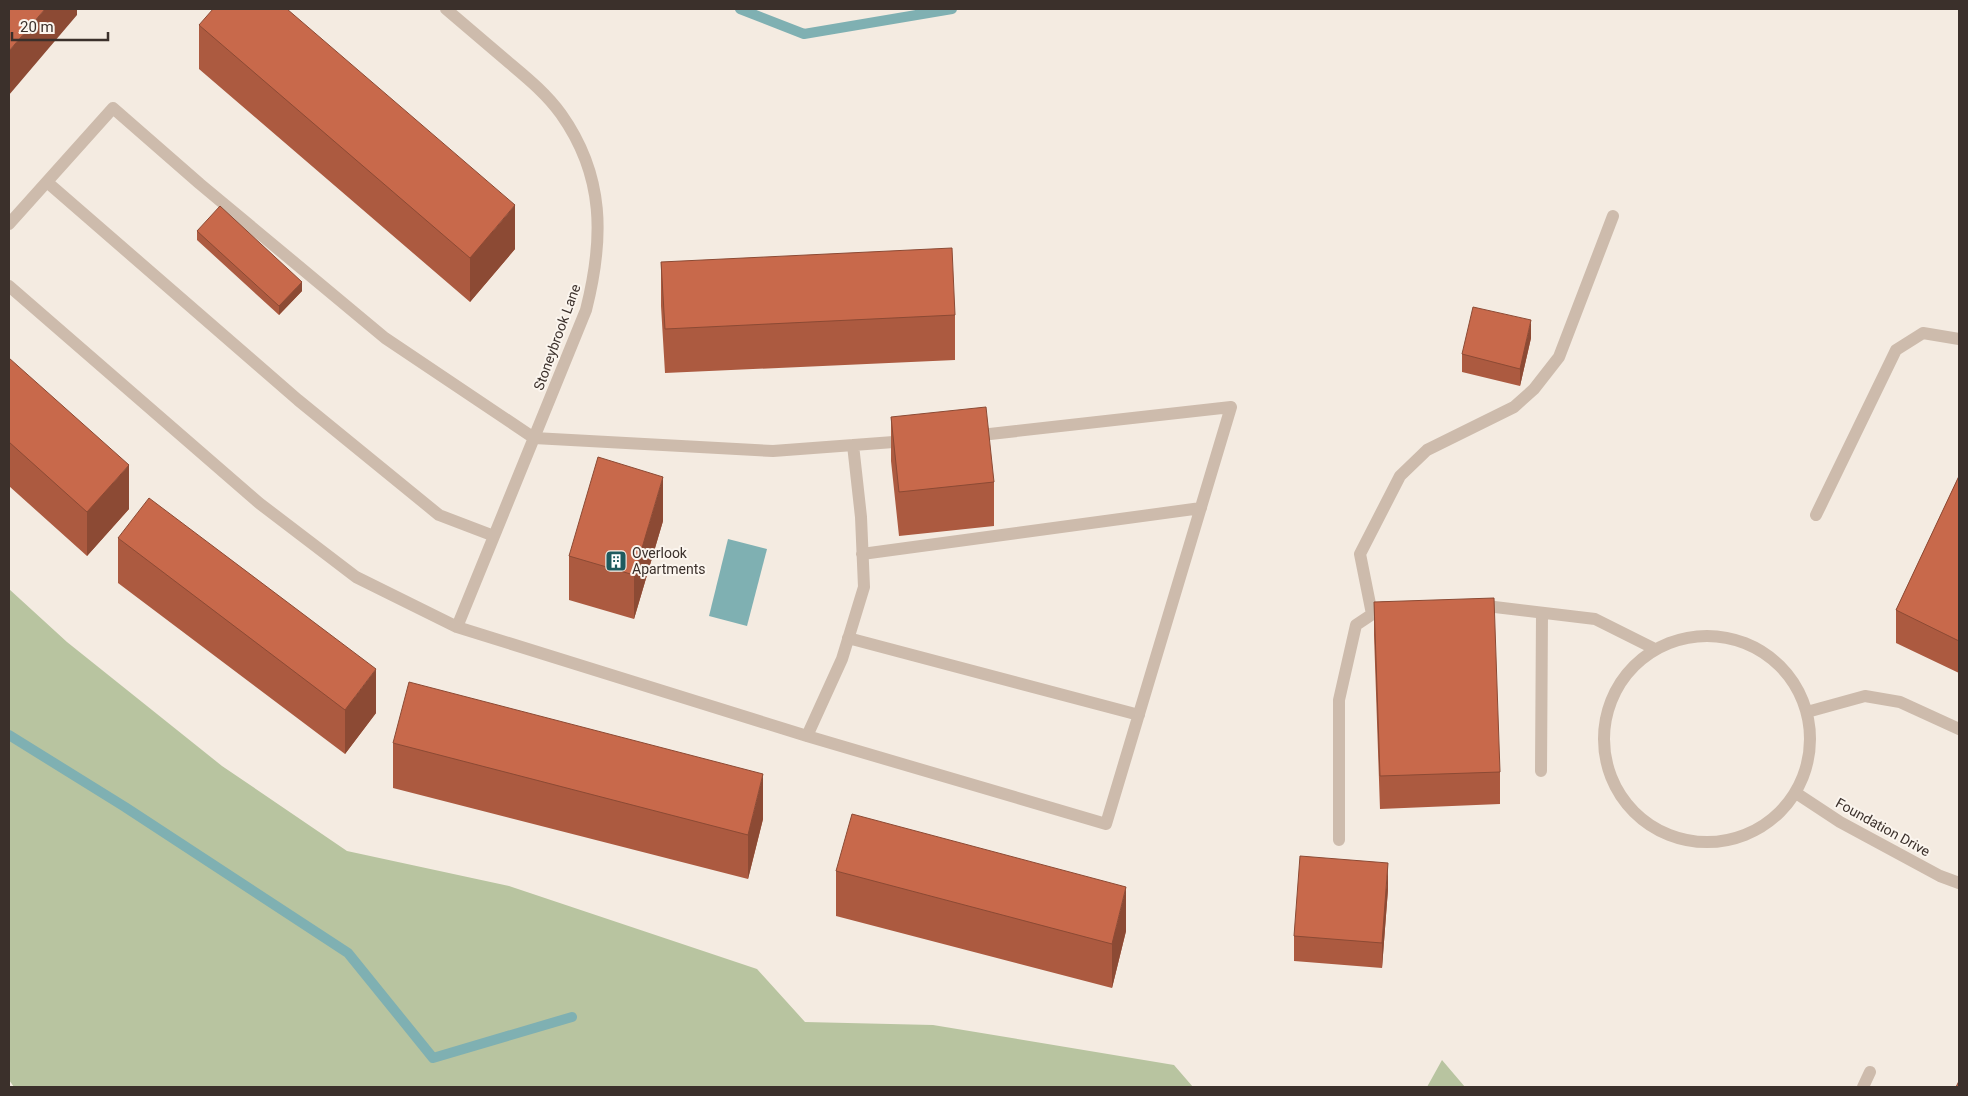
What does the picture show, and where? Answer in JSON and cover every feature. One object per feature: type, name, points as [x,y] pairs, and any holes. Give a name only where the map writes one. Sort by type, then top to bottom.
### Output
[{"type":"street","name":"Stoneybrook Lane","points":[[446,9],[534,84],[560,113],[584,152],[596,196],[598,241],[594,278],[586,310],[457,627]]},
{"type":"street","points":[[9,224],[113,108],[200,184],[385,338],[534,438],[773,451],[921,440]]},
{"type":"street","points":[[47,182],[298,400],[439,515],[494,536]]},
{"type":"street","points":[[1372,614],[1360,554],[1400,476],[1427,450],[1514,407],[1534,389],[1559,357],[1613,216]]},
{"type":"street","points":[[9,286],[259,503],[348,572],[457,627],[807,736],[1106,824],[1231,407],[1008,434],[960,437]]},
{"type":"street","points":[[1816,515],[1896,350],[1922,333],[1959,339]]},
{"type":"street","points":[[807,736],[842,659],[864,587],[861,518],[853,445]]},
{"type":"street","points":[[862,554],[1201,508]]},
{"type":"street","points":[[1461,605],[1595,619],[1655,649]]},
{"type":"street","points":[[1339,840],[1339,700],[1356,625],[1383,607],[1403,606]]},
{"type":"street","points":[[1541,771],[1542,613]]},
{"type":"street","points":[[1716,636],[1746,643],[1774,660],[1794,684],[1807,712],[1810,740],[1806,767],[1796,792],[1774,818],[1744,836],[1710,842],[1677,838],[1646,822],[1622,798],[1607,767],[1604,733],[1611,700],[1628,671],[1655,649],[1685,638],[1716,636]]},
{"type":"street","points":[[848,638],[1139,715]]},
{"type":"street","points":[[1807,712],[1865,696],[1900,702],[1959,728]]},
{"type":"street","name":"Foundation Drive","points":[[1796,792],[1840,822],[1940,876],[1959,883]]},
{"type":"street","points":[[1863,1087],[1870,1072]]},
{"type":"green space","points":[[9,589],[67,642],[222,766],[347,851],[509,886],[757,969],[805,1022],[933,1025],[1174,1065],[1193,1087],[14,1087],[9,1080]]},
{"type":"green space","points":[[1442,1060],[1465,1087],[1427,1087]]},
{"type":"water","points":[[728,539],[767,549],[747,626],[709,616]]},
{"type":"building","points":[[9,9],[45,9],[9,51]]},
{"type":"building","points":[[213,9],[287,9],[515,205],[470,258],[199,25]]},
{"type":"building","points":[[220,206],[302,282],[279,306],[197,231]]},
{"type":"building","points":[[952,248],[955,315],[665,329],[661,262]]},
{"type":"building","points":[[1473,307],[1531,320],[1520,369],[1462,354]]},
{"type":"building","points":[[9,358],[129,465],[87,512],[9,442]]},
{"type":"building","points":[[986,407],[994,482],[899,492],[891,417]]},
{"type":"building","points":[[598,457],[663,477],[634,575],[569,556]]},
{"type":"building","points":[[1959,476],[1959,641],[1896,610]]},
{"type":"building","points":[[149,498],[376,669],[345,710],[118,538]]},
{"type":"building","points":[[1494,598],[1500,772],[1380,776],[1374,602]]},
{"type":"building","points":[[409,682],[763,774],[748,835],[393,743]]},
{"type":"building","points":[[852,814],[1126,887],[1112,944],[836,871]]},
{"type":"building","points":[[1300,856],[1388,863],[1382,943],[1294,936]]},
{"type":"waterway","points":[[740,9],[804,34],[952,9]]},
{"type":"waterway","points":[[9,735],[125,807],[348,953],[433,1058],[572,1017]]},
{"type":"place","name":"Overlook Apartments","points":[[616,561]]}]
